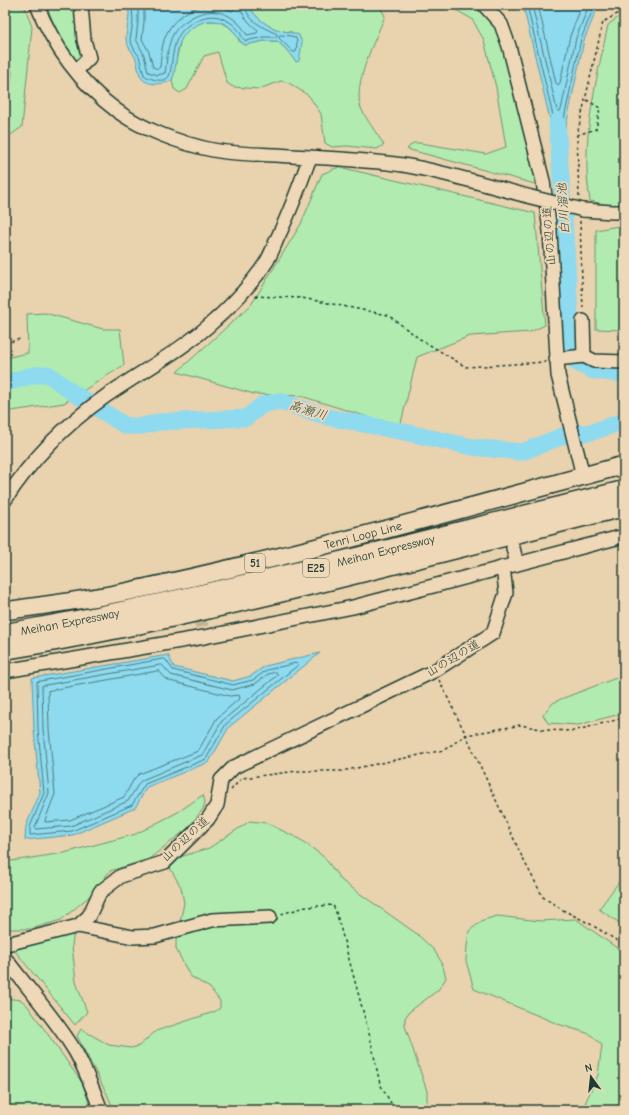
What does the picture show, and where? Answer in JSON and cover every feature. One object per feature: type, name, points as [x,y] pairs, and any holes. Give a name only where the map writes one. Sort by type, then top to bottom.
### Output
[{"type":"highway","name":"Meihan Expressway","points":[[5,634],[142,609],[229,589],[624,491]]},
{"type":"highway","name":"Meihan Expressway","points":[[5,649],[137,624],[232,603],[624,506]]},
{"type":"main road","name":"Tenri Loop Line","points":[[5,611],[124,592],[264,561],[502,502],[583,476],[624,465]]},
{"type":"street","points":[[37,5],[61,52],[94,91],[117,110],[150,129],[181,142],[213,150],[236,153],[310,157],[403,165],[438,172],[531,197],[581,215],[624,212]]},
{"type":"street","points":[[76,71],[89,58],[84,40],[81,5]]},
{"type":"street","name":"山の辺の道","points":[[484,5],[501,24],[509,46],[543,180],[550,231],[558,375],[583,476]]},
{"type":"street","points":[[5,500],[36,459],[62,430],[105,396],[181,347],[215,321],[240,296],[267,261],[289,215],[310,157]]},
{"type":"street","points":[[583,321],[584,356]]},
{"type":"street","points":[[556,359],[584,356],[594,361],[624,362]]},
{"type":"street","points":[[5,671],[204,637],[353,607],[624,536]]},
{"type":"street","points":[[513,548],[517,564]]},
{"type":"street","name":"山の辺の道","points":[[78,926],[89,916],[100,892],[121,876],[164,862],[208,818],[217,805],[221,780],[234,767],[434,671],[493,634],[506,593],[503,567]]},
{"type":"street","points":[[5,943],[11,943],[78,926],[133,937],[155,936],[212,920],[270,917]]},
{"type":"street","points":[[5,958],[59,1027],[87,1074],[101,1110]]},
{"type":"path","points":[[579,197],[577,135],[603,22],[624,10]]},
{"type":"path","points":[[577,135],[596,129],[600,108],[585,99]]},
{"type":"path","points":[[581,215],[583,321]]},
{"type":"path","points":[[240,296],[302,298],[388,314],[420,339],[466,367],[528,364],[548,362],[556,359]]},
{"type":"path","points":[[5,343],[20,339]]},
{"type":"path","points":[[434,671],[466,735],[523,859],[544,897],[563,910],[624,944]]},
{"type":"path","points":[[217,805],[242,778],[298,771],[342,771],[444,750],[466,735],[521,725],[544,730],[573,731],[624,718]]},
{"type":"path","points":[[270,917],[306,907],[333,905],[370,1037],[380,1084],[395,1110]]},
{"type":"green space","points":[[5,5],[24,5],[32,27],[22,127],[5,139],[12,73],[9,58],[5,57]]},
{"type":"green space","points":[[46,5],[75,5],[81,56],[76,64],[58,34]]},
{"type":"green space","points":[[248,5],[379,5],[385,16],[366,62],[362,75],[359,98],[363,112],[384,145],[377,149],[347,146],[332,147],[325,143],[321,114],[309,96],[289,83],[281,81],[259,89],[233,87],[227,83],[218,52],[204,56],[187,89],[180,93],[174,89],[172,80],[181,38],[186,31],[205,21],[217,21],[228,26],[236,34],[239,41],[245,45],[264,41],[277,41],[286,49],[296,62],[292,32],[272,28],[261,21]]},
{"type":"green space","points":[[447,5],[469,5],[484,13],[499,26],[534,169],[535,184],[407,149],[413,143],[420,143],[486,154],[506,147],[496,87],[484,40],[472,19]]},
{"type":"green space","points":[[624,15],[624,203],[612,206],[590,201],[587,179],[588,135],[594,90],[608,25],[620,16]]},
{"type":"green space","points":[[339,167],[535,213],[545,325],[530,332],[470,336],[417,357],[400,427],[301,396],[254,394],[177,372],[251,305],[301,224],[322,174]]},
{"type":"green space","points":[[624,225],[624,330],[596,329],[596,230]]},
{"type":"green space","points":[[45,313],[103,329],[120,329],[124,365],[64,403],[5,412],[5,358],[28,353],[27,314]]},
{"type":"green space","points":[[624,675],[624,713],[578,725],[548,723],[543,715],[553,703],[561,699]]},
{"type":"green space","points":[[203,795],[205,802],[203,809],[188,828],[149,859],[110,871],[91,895],[61,920],[31,929],[5,929],[5,862],[64,853],[136,834],[178,812]]},
{"type":"green space","points":[[250,821],[267,823],[301,840],[324,857],[342,881],[417,934],[434,950],[442,963],[446,978],[438,990],[409,1012],[405,1018],[405,1026],[427,1091],[427,1110],[114,1110],[77,1036],[81,1029],[109,1045],[131,1048],[139,1046],[156,1031],[214,1012],[220,1008],[220,1001],[210,988],[190,976],[176,949],[176,941],[184,903],[181,887],[170,868],[180,857],[209,848]]},
{"type":"green space","points":[[624,875],[624,926],[599,909]]},
{"type":"green space","points":[[497,916],[540,921],[576,919],[624,953],[624,1110],[582,1110],[598,1075],[602,1045],[590,1034],[558,1024],[474,989],[466,961],[469,931],[483,920]]},
{"type":"green space","points":[[74,931],[72,946],[76,982],[87,1012],[75,1025],[15,951],[15,945]]},
{"type":"green space","points":[[5,998],[21,1000],[27,1005],[83,1084],[91,1110],[5,1110]]},
{"type":"water","points":[[128,5],[248,5],[267,25],[299,35],[302,43],[299,61],[296,62],[286,49],[277,41],[264,41],[245,45],[227,25],[207,21],[189,30],[182,38],[178,49],[172,80],[160,84],[147,82],[143,80],[140,75],[136,59],[126,39],[129,14]]},
{"type":"water","points":[[523,5],[607,5],[596,11],[584,40],[562,145],[556,145]]},
{"type":"water","points":[[320,653],[229,727],[209,762],[147,787],[135,808],[73,835],[25,840],[26,826],[40,793],[34,730],[32,678],[168,655],[174,667],[233,681],[251,676],[265,666]]},
{"type":"waterway","name":"白川溜池","points":[[557,122],[572,349],[577,363],[594,371],[624,374]]},
{"type":"waterway","name":"高瀬川","points":[[5,385],[9,382],[34,375],[48,374],[72,392],[126,426],[142,426],[159,422],[246,418],[262,405],[279,401],[328,417],[472,447],[522,452],[568,434],[592,432],[624,421]]},
{"type":"tunnel","points":[[191,577],[204,637]]}]
